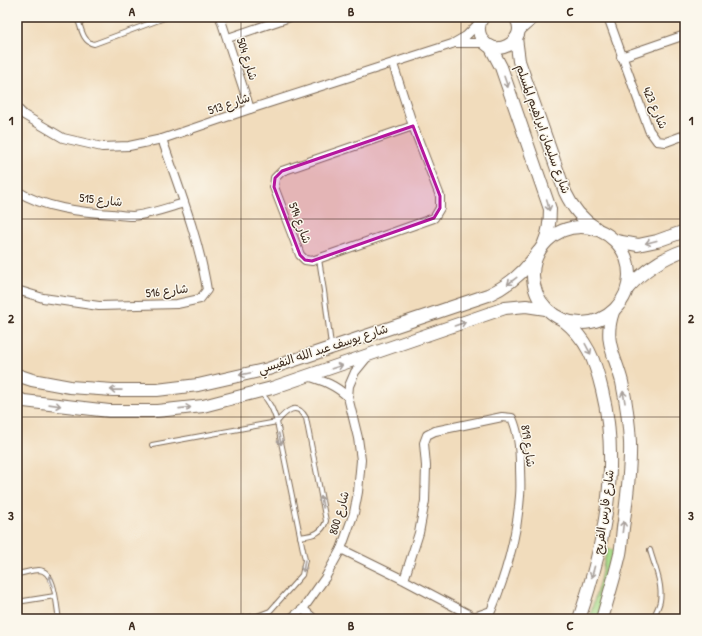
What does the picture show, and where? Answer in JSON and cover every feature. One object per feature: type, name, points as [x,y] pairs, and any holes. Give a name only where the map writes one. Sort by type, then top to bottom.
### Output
[{"type":"street","name":"شارع 504","points":[[220,17],[250,109]]},
{"type":"street","points":[[228,38],[290,17]]},
{"type":"street","name":"شارع سليمان ابراهيم المسلم","points":[[515,17],[518,26],[517,35],[519,61],[565,192],[570,204],[584,219],[600,231]]},
{"type":"street","points":[[488,44],[496,48],[502,48],[513,42],[517,35],[537,17]]},
{"type":"street","name":"شارع 423","points":[[608,17],[621,57],[649,130],[657,141],[666,142],[685,136]]},
{"type":"street","name":"شارع سليمان ابراهيم المسلم","points":[[481,19],[479,30],[481,37],[488,44],[501,67],[550,209],[548,234],[541,249]]},
{"type":"street","name":"شارع 513","points":[[17,108],[24,115],[64,138],[102,146],[129,146],[162,139],[452,44],[466,36],[481,19]]},
{"type":"street","points":[[621,57],[685,35]]},
{"type":"street","name":"شارع 513","points":[[452,44],[488,44]]},
{"type":"street","name":"شارع 514","points":[[394,64],[413,126],[440,196],[440,208],[434,218],[319,259],[312,261],[305,260],[300,255],[274,188],[275,178],[282,171],[413,126]]},
{"type":"street","name":"شارع 516","points":[[17,290],[43,298],[100,306],[177,304],[200,299],[208,290],[204,270],[184,203],[162,139]]},
{"type":"street","points":[[530,153],[534,156],[542,156],[546,154],[548,146]]},
{"type":"street","name":"شارع 515","points":[[17,191],[54,206],[105,214],[132,216],[153,212],[184,203]]},
{"type":"street","points":[[616,241],[625,255],[629,271],[628,288],[622,301],[612,312],[601,319],[589,323],[576,323],[563,320],[546,309],[538,296],[533,282],[533,267],[541,249],[555,234],[570,228],[585,227],[600,231],[616,241],[626,244],[643,244],[658,241],[685,231]]},
{"type":"street","name":"شارع يوسف عبد الله النفيسي","points":[[17,375],[32,380],[70,387],[113,390],[156,390],[198,384],[268,369],[488,295],[500,289],[522,273],[541,249]]},
{"type":"street","points":[[628,288],[652,266],[685,250]]},
{"type":"street","name":"شارع يوسف عبد الله النفيسي","points":[[17,398],[24,401],[109,411],[157,411],[203,406],[260,391],[307,376],[505,308],[526,306],[546,309]]},
{"type":"street","name":"شارع فارس الفريح","points":[[602,619],[620,554],[629,485],[630,464],[628,422],[625,402],[621,381],[608,337],[608,328],[612,312]]},
{"type":"street","name":"شارع فارس الفريح","points":[[563,320],[577,333],[593,358],[605,399],[610,442],[610,486],[599,551],[588,593],[579,619]]},
{"type":"street","name":"شارع 800","points":[[290,619],[303,609],[325,578],[341,549],[354,513],[360,477],[360,460],[358,438],[348,397],[349,386],[355,372],[368,356]]},
{"type":"street","points":[[307,376],[338,388],[348,397]]},
{"type":"street","name":"شارع 819","points":[[341,549],[474,617],[491,611],[502,585],[514,534],[520,496],[520,453],[516,428],[512,418],[502,417],[435,431],[427,435],[424,443],[426,466],[425,501],[419,533],[404,580]]},
{"type":"street","points":[[303,609],[314,619]]},
{"type":"lane","points":[[77,17],[86,40],[90,44],[94,44],[167,17]]},
{"type":"lane","points":[[79,22],[94,17]]},
{"type":"lane","points":[[319,259],[331,347]]},
{"type":"lane","points":[[236,619],[257,616],[270,611],[302,574],[305,560],[277,422],[268,401],[260,391]]},
{"type":"lane","points":[[152,445],[277,422],[284,413],[294,409],[303,412],[306,418],[326,521],[322,530],[317,534],[300,537]]},
{"type":"lane","points":[[650,550],[660,588],[660,601],[653,619]]},
{"type":"lane","points":[[17,574],[39,570],[48,574],[52,580],[59,619]]},
{"type":"lane","points":[[17,602],[55,596]]},
{"type":"highlighted area","points":[[413,126],[440,196],[440,208],[434,218],[312,261],[305,260],[300,255],[274,187],[275,178],[282,171]]},
{"type":"green space","points":[[607,549],[617,550],[599,619],[589,619],[600,580]]}]
